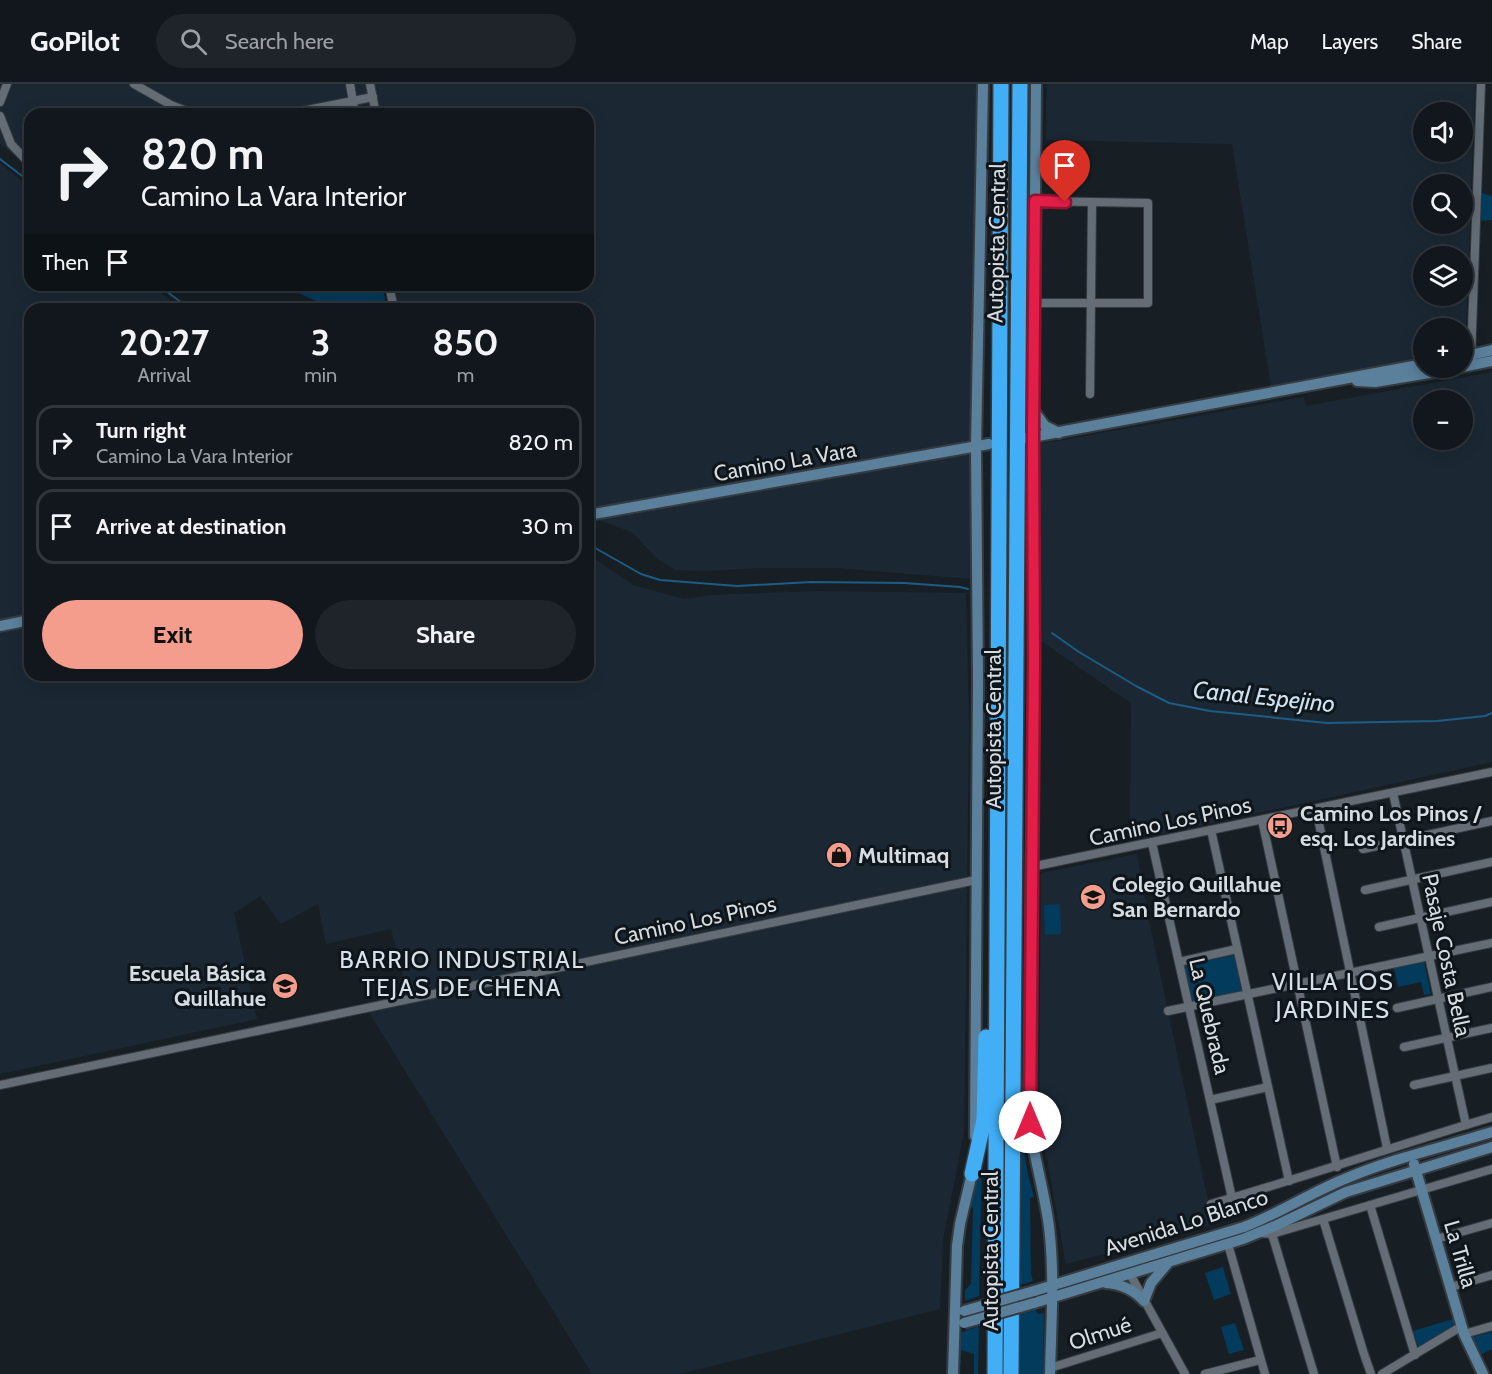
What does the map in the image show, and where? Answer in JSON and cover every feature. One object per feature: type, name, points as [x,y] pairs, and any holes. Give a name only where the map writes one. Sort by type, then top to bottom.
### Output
[{"type":"highway","name":"Autopista Central","points":[[995,1374],[1001,84]]},
{"type":"highway","name":"Autopista Central","points":[[1011,1374],[1020,84]]},
{"type":"highway","points":[[972,1174],[984,1120],[988,1002],[996,954]]},
{"type":"street","points":[[0,102],[7,84]]},
{"type":"street","points":[[134,84],[179,108]]},
{"type":"street","points":[[350,84],[354,108]]},
{"type":"street","points":[[370,84],[375,108]]},
{"type":"street","points":[[953,1374],[960,1318],[957,1246],[964,1203],[972,1174],[977,1066],[976,446],[982,231],[983,84]]},
{"type":"street","points":[[1036,84],[1033,409],[1030,438],[1034,661],[1030,1122],[1033,1152],[1050,1230],[1052,1286],[1050,1371]]},
{"type":"street","points":[[1468,318],[1481,84]]},
{"type":"street","points":[[317,108],[373,97]]},
{"type":"street","points":[[0,116],[11,144],[24,158]]},
{"type":"street","points":[[1034,303],[1148,303],[1148,202],[1035,201]]},
{"type":"street","points":[[1090,394],[1092,202]]},
{"type":"street","points":[[1473,358],[1492,350]]},
{"type":"street","points":[[1473,362],[1492,361]]},
{"type":"street","points":[[1030,438],[1413,366]]},
{"type":"street","points":[[1342,380],[1375,382],[1413,374]]},
{"type":"street","points":[[1033,409],[1045,426],[1059,433]]},
{"type":"street","name":"Camino La Vara","points":[[594,514],[989,444]]},
{"type":"street","points":[[0,626],[24,621]]},
{"type":"street","name":"Camino Los Pinos","points":[[1031,867],[1492,772]]},
{"type":"street","name":"Pasaje Costa Bella","points":[[1393,793],[1466,1125]]},
{"type":"street","points":[[1316,809],[1387,1148]]},
{"type":"street","points":[[1262,820],[1336,1167]]},
{"type":"street","points":[[1363,849],[1492,821]]},
{"type":"street","points":[[1211,830],[1289,1181]]},
{"type":"street","name":"La Quebrada","points":[[1152,843],[1232,1198]]},
{"type":"street","points":[[1365,890],[1492,862]]},
{"type":"street","name":"Camino Los Pinos","points":[[0,1085],[976,880]]},
{"type":"street","points":[[1379,927],[1492,902]]},
{"type":"street","points":[[1168,1011],[1492,943]]},
{"type":"street","points":[[1179,962],[1237,948]]},
{"type":"street","points":[[1397,1008],[1492,987]]},
{"type":"street","points":[[1404,1047],[1492,1028]]},
{"type":"street","points":[[1414,1085],[1492,1068]]},
{"type":"street","points":[[1210,1100],[1268,1087]]},
{"type":"street","name":"Avenida Lo Blanco","points":[[1211,1204],[1492,1117]]},
{"type":"street","name":"Avenida Lo Blanco","points":[[960,1318],[1034,1291],[1258,1222],[1346,1178],[1492,1132]]},
{"type":"street","name":"La Trilla","points":[[1408,1142],[1463,1330],[1484,1374]]},
{"type":"street","name":"Avenida Lo Blanco","points":[[960,1318],[1034,1303],[1228,1244],[1259,1233],[1346,1192],[1492,1148]]},
{"type":"street","name":"Avenida Lo Blanco","points":[[1259,1233],[1272,1234],[1492,1169]]},
{"type":"street","points":[[1370,1205],[1415,1355]]},
{"type":"street","points":[[1323,1219],[1371,1374]]},
{"type":"street","points":[[1437,1239],[1492,1223]]},
{"type":"street","points":[[1272,1234],[1314,1374]]},
{"type":"street","points":[[1228,1244],[1265,1374]]},
{"type":"street","points":[[1144,1301],[1155,1277],[1171,1262]]},
{"type":"street","points":[[1118,1266],[1130,1274],[1162,1332],[1181,1373]]},
{"type":"street","points":[[1450,1287],[1492,1275]]},
{"type":"street","points":[[1102,1282],[1125,1287],[1144,1301]]},
{"type":"street","points":[[1382,1374],[1463,1330],[1492,1326]]},
{"type":"street","name":"Olmué","points":[[1050,1371],[1162,1332]]},
{"type":"street","points":[[1205,1374],[1260,1360]]},
{"type":"shaded area","points":[[0,84],[976,84],[972,579],[837,568],[676,570],[657,559],[632,532],[594,520],[594,303],[388,303],[385,291],[594,291],[594,108],[24,108],[24,163],[0,144]]},
{"type":"shaded area","points":[[1047,84],[1475,84],[1473,138],[1473,102],[1413,102],[1413,162],[1472,162],[1472,174],[1413,174],[1413,234],[1469,234],[1469,246],[1413,246],[1413,306],[1467,306],[1466,318],[1413,318],[1413,362],[1271,386],[1232,144],[1046,140]]},
{"type":"shaded area","points":[[0,163],[24,183],[24,291],[158,291],[174,303],[24,303],[24,681],[594,681],[594,558],[633,585],[684,599],[712,595],[817,591],[966,593],[969,725],[964,1132],[943,1240],[940,1309],[680,1374],[592,1374],[364,1004],[407,992],[391,929],[326,944],[318,904],[281,924],[260,896],[234,913],[257,1019],[0,1074]]},
{"type":"shaded area","points":[[1482,193],[1492,196],[1492,220],[1480,221]]},
{"type":"shaded area","points":[[294,291],[383,291],[386,303],[320,303]]},
{"type":"shaded area","points":[[1492,372],[1492,762],[1130,841],[1131,703],[1038,639],[1039,444],[1304,397],[1306,406],[1459,378],[1473,378],[1473,375]]},
{"type":"shaded area","points":[[1137,854],[1213,1225],[1066,1264],[1039,1115],[1041,873]]},
{"type":"shaded area","points":[[1060,904],[1061,934],[1045,935],[1044,905]]},
{"type":"shaded area","points":[[1234,955],[1242,992],[1191,1003],[1183,966]]},
{"type":"shaded area","points":[[1424,962],[1431,994],[1424,995],[1421,982],[1398,987],[1394,968]]},
{"type":"shaded area","points":[[1016,1134],[1021,1134],[1034,1197],[1030,1198],[1033,1281],[1016,1286]]},
{"type":"shaded area","points":[[982,1162],[979,1296],[965,1301],[965,1290],[971,1284],[973,1208],[969,1205],[970,1190]]},
{"type":"shaded area","points":[[1223,1267],[1231,1294],[1214,1300],[1205,1273]]},
{"type":"shaded area","points":[[1035,1310],[1039,1314],[1044,1313],[1043,1374],[1015,1374],[1015,1316]]},
{"type":"shaded area","points":[[1453,1319],[1455,1329],[1419,1350],[1413,1331]]},
{"type":"shaded area","points":[[1235,1323],[1244,1350],[1229,1354],[1221,1327]]},
{"type":"shaded area","points":[[979,1326],[978,1374],[974,1374],[974,1354],[961,1350],[960,1374],[956,1374],[959,1333]]},
{"type":"shaded area","points":[[1492,1332],[1492,1349],[1480,1355],[1472,1337]]},
{"type":"waterway","points":[[0,159],[24,177]]},
{"type":"waterway","points":[[166,291],[182,303]]},
{"type":"waterway","points":[[594,547],[641,574],[660,580],[737,586],[811,582],[904,583],[968,589]]},
{"type":"waterway","name":"Canal Espejino","points":[[1052,633],[1079,652],[1169,703],[1210,711],[1327,723],[1437,721],[1485,716],[1492,713]]},
{"type":"place","name":"Camino Los Pinos / esq. Los Jardines","points":[[1280,826]]},
{"type":"place","name":"Multimaq","points":[[839,855]]},
{"type":"place","name":"Colegio Quillahue San Bernardo","points":[[1093,897]]},
{"type":"place","name":"Escuela Básica Quillahue","points":[[285,986]]},
{"type":"district","name":"BARRIO INDUSTRIAL TEJAS DE CHENA","points":[[462,974]]},
{"type":"district","name":"VILLA LOS JARDINES","points":[[1333,996]]},
{"type":"route","points":[[1030,1122],[1035,201],[1065,202]]}]
